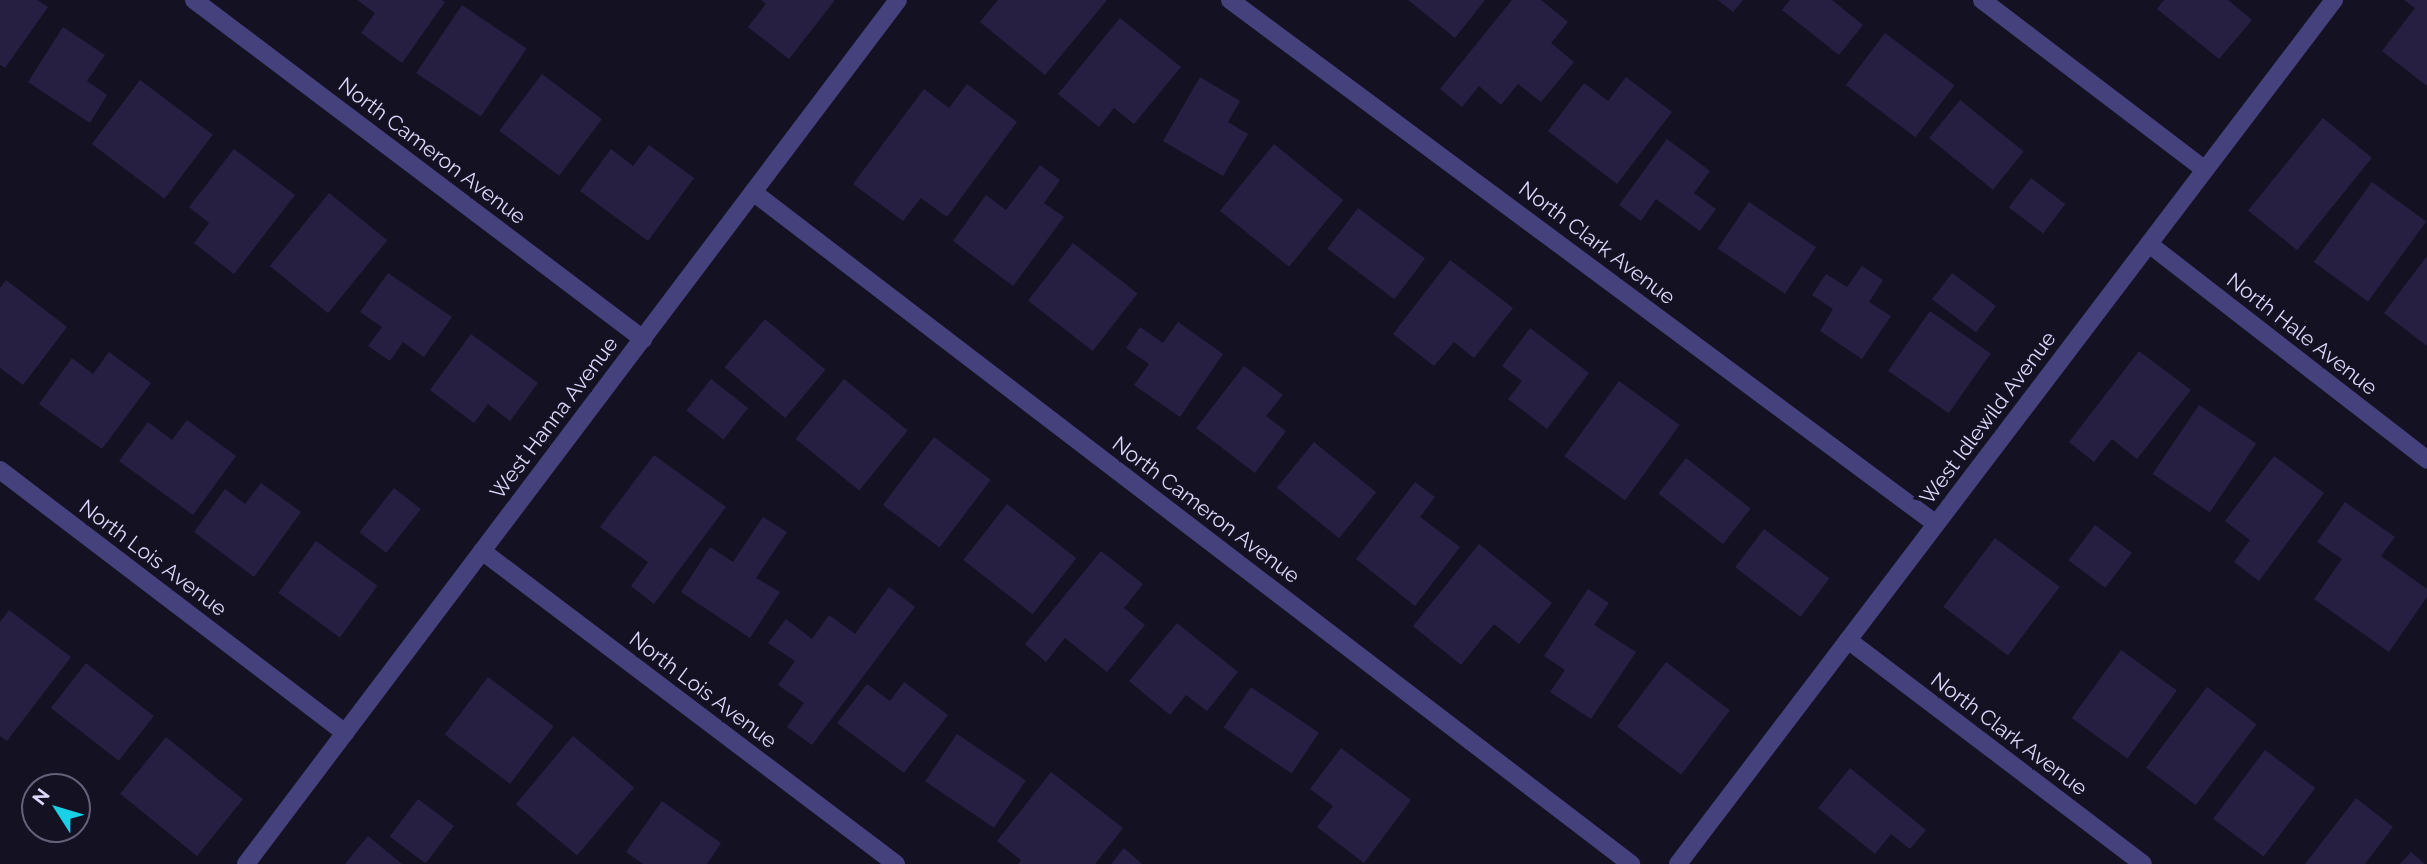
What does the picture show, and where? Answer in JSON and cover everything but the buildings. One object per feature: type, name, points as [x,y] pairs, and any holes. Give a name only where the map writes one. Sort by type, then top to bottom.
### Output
[{"type":"street","name":"North Cameron Avenue","points":[[194,0],[643,339]]},
{"type":"street","name":"West Hanna Avenue","points":[[246,864],[898,0]]},
{"type":"street","name":"North Clark Avenue","points":[[1230,0],[1936,524]]},
{"type":"street","points":[[1982,0],[2205,170]]},
{"type":"street","name":"West Idlewild Avenue","points":[[1678,864],[2334,0]]},
{"type":"street","name":"North Cameron Avenue","points":[[754,192],[1631,864]]},
{"type":"street","name":"North Hale Avenue","points":[[2149,244],[2427,460]]},
{"type":"street","name":"North Lois Avenue","points":[[0,470],[345,733]]},
{"type":"street","name":"North Lois Avenue","points":[[482,551],[896,864]]},
{"type":"street","name":"North Clark Avenue","points":[[1848,640],[2143,864]]}]
